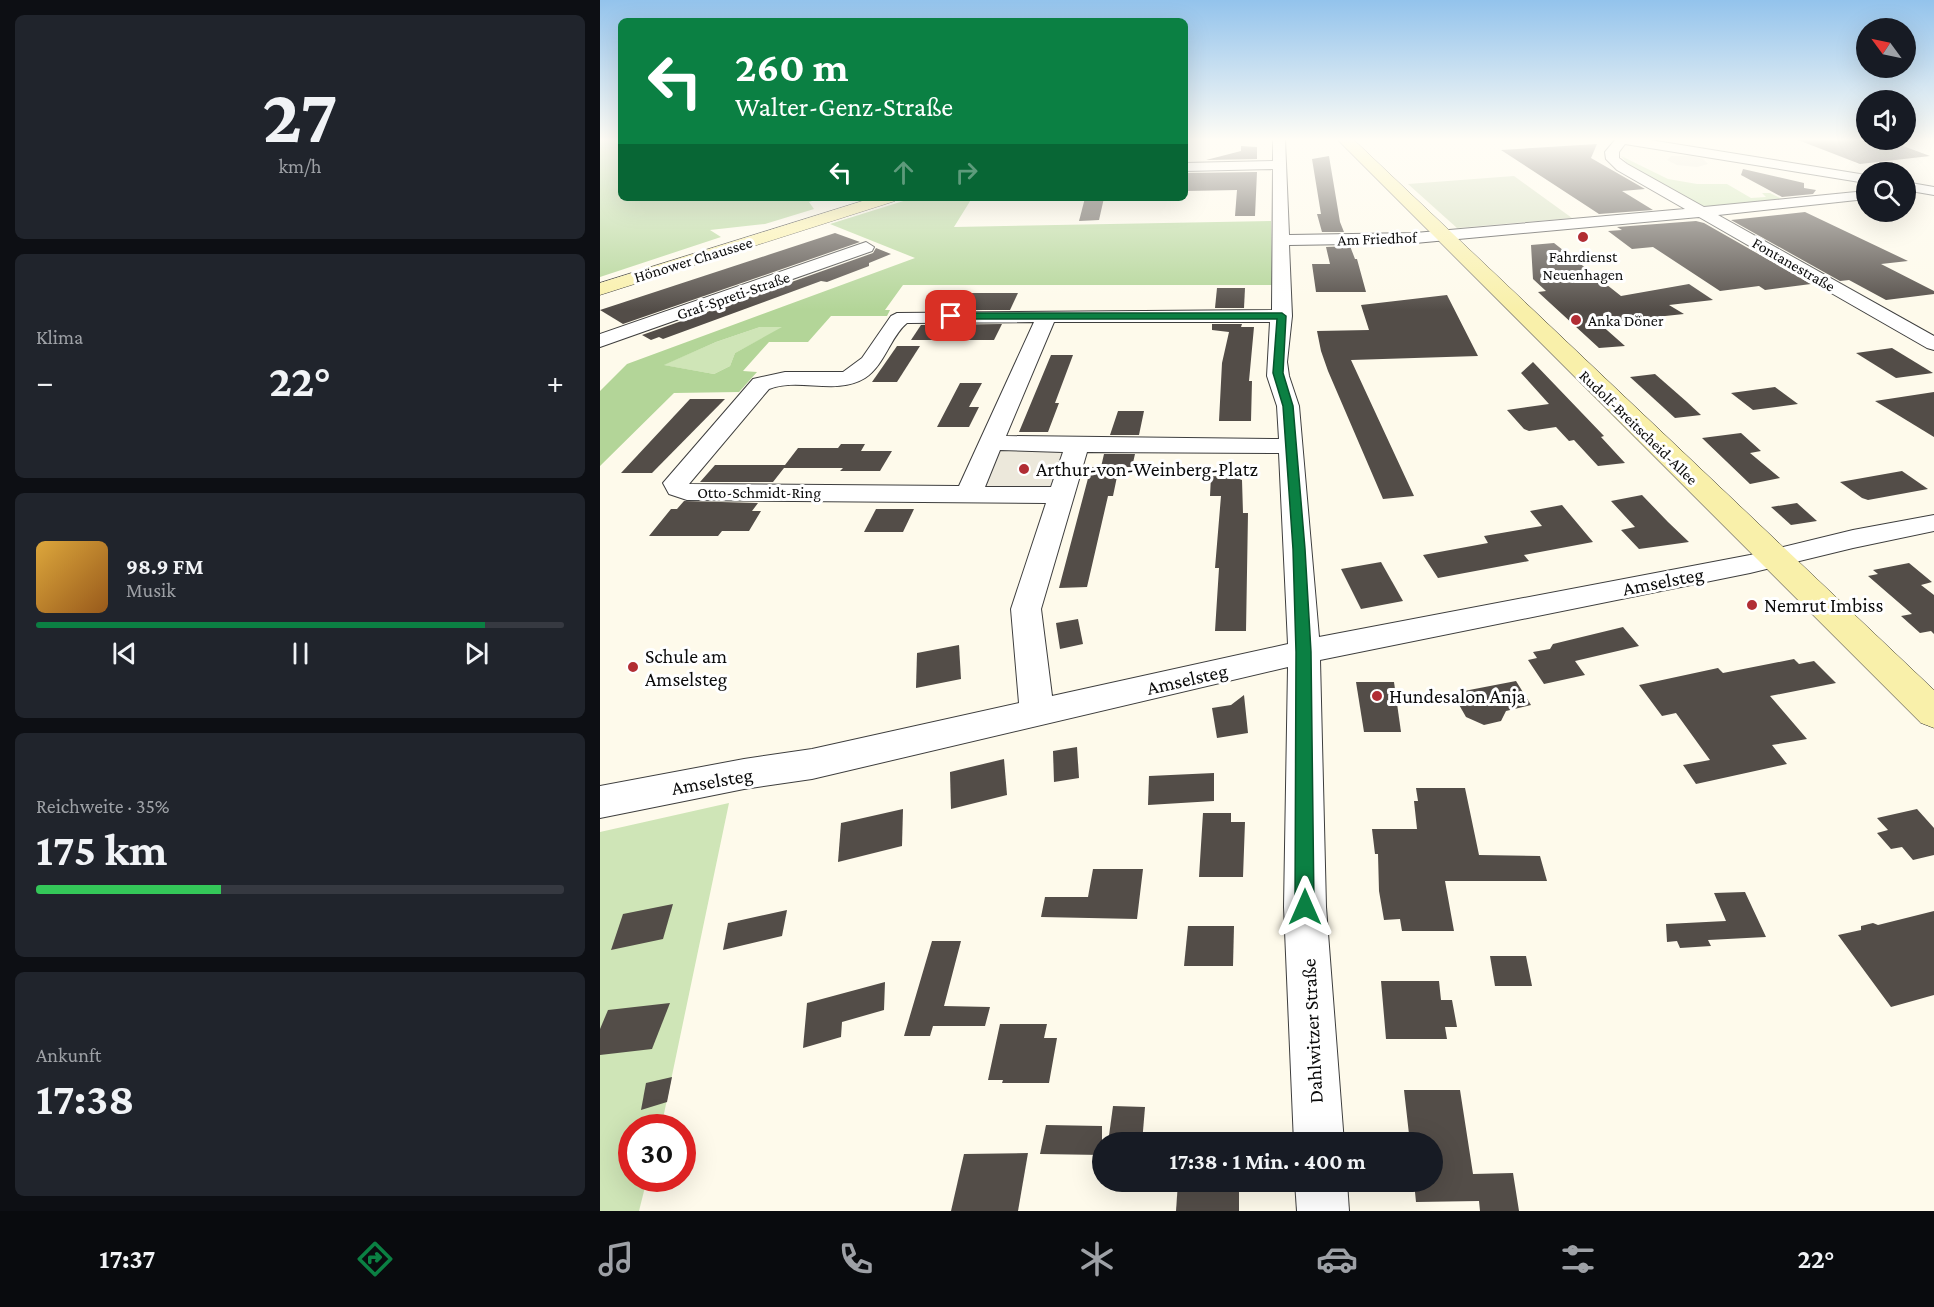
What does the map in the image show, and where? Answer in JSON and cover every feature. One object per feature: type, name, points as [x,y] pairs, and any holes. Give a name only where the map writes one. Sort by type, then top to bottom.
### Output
[{"type":"street","name":"Dahlwitzer Straße","points":[[1281,197],[1282,316],[1278,373],[1288,406],[1299,549],[1304,652],[1305,907],[1318,1132]]},
{"type":"street","name":"Rudolf-Breitscheid-Allee","points":[[1403,197],[1934,712]]},
{"type":"street","name":"Fontanestraße","points":[[1672,197],[1698,212],[1710,215],[1934,344]]},
{"type":"street","name":"Am Friedhof","points":[[1282,240],[1443,235],[1856,197]]},
{"type":"street","name":"Hönower Chaussee","points":[[600,289],[879,201]]},
{"type":"street","name":"Graf-Spreti-Straße","points":[[600,342],[866,247]]},
{"type":"street","points":[[969,492],[1047,316],[1282,316]]},
{"type":"street","name":"Otto-Schmidt-Ring","points":[[1047,316],[904,317],[898,320],[864,367],[854,375],[839,378],[781,377],[761,384],[676,483],[678,489],[687,492],[969,492],[1061,495]]},
{"type":"street","points":[[992,443],[1291,446]]},
{"type":"street","points":[[1037,713],[1026,609],[1077,445]]},
{"type":"street","name":"Amselsteg","points":[[600,802],[744,774],[812,764],[1304,652],[1774,558],[1934,523]]},
{"type":"street","points":[[1322,1192],[1323,1211]]},
{"type":"green space","points":[[600,197],[618,197],[618,201],[812,201],[809,202],[814,209],[765,224],[710,230],[721,237],[600,277]]},
{"type":"green space","points":[[1422,197],[1542,197],[1572,218],[1457,228]]},
{"type":"green space","points":[[1684,197],[1777,197],[1786,201],[1708,207]]},
{"type":"green space","points":[[903,201],[970,201],[954,227],[1271,221],[1272,285],[903,285],[885,310],[890,310],[887,316],[831,316],[808,342],[769,342],[743,371],[757,372],[739,392],[674,393],[600,466],[600,391],[627,364],[915,258],[830,224]],"holes":[[[760,327],[782,327],[735,353],[730,366],[714,374],[664,365],[716,342]]]},
{"type":"green space","points":[[760,327],[784,327],[735,353],[730,366],[714,374],[663,365],[716,342]]},
{"type":"green space","points":[[729,803],[664,1114],[618,1114],[618,1192],[644,1192],[639,1211],[600,1211],[600,832]]},
{"type":"shaded area","name":"Arthur-von-Weinberg-Platz","points":[[1004,448],[1066,452],[1051,489],[984,488],[991,455]]},
{"type":"building","points":[[1236,197],[1256,197],[1255,216],[1235,216]]},
{"type":"building","points":[[1318,197],[1336,197],[1344,232],[1322,232],[1317,214],[1321,214]]},
{"type":"building","points":[[1572,197],[1631,197],[1653,210],[1599,214]]},
{"type":"building","points":[[1084,201],[1103,201],[1099,220],[1079,221]]},
{"type":"building","points":[[1805,212],[1908,261],[1881,264],[1934,291],[1934,294],[1886,300],[1849,280],[1840,281],[1731,220]]},
{"type":"building","points":[[1696,221],[1704,223],[1811,284],[1765,290],[1759,286],[1720,291],[1653,247],[1632,249],[1608,231],[1622,230],[1617,227]]},
{"type":"building","points":[[835,233],[860,242],[623,324],[600,310]]},
{"type":"building","points":[[1554,243],[1621,296],[1689,284],[1713,300],[1669,305],[1684,314],[1599,323],[1625,346],[1599,348],[1538,292],[1546,291],[1533,279],[1531,245]]},
{"type":"building","points":[[1350,246],[1357,259],[1366,292],[1316,292],[1312,264],[1330,264],[1326,247]]},
{"type":"building","points":[[876,248],[891,254],[869,263],[869,266],[827,282],[821,281],[663,339],[659,337],[651,340],[642,335],[873,253]]},
{"type":"building","points":[[1217,288],[1245,288],[1244,308],[1215,308]]},
{"type":"building","points":[[942,293],[1018,293],[1010,310],[931,310]]},
{"type":"building","points":[[1447,295],[1478,356],[1351,360],[1414,496],[1383,499],[1328,371],[1317,331],[1369,330],[1361,305]]},
{"type":"building","points":[[1002,324],[994,340],[911,340],[921,325]]},
{"type":"building","points":[[1212,324],[1242,324],[1241,327],[1254,327],[1249,381],[1252,381],[1251,421],[1219,421],[1222,363],[1229,332],[1212,330]]},
{"type":"building","points":[[897,346],[920,346],[897,382],[872,382]]},
{"type":"building","points":[[1892,348],[1933,373],[1896,378],[1856,353]]},
{"type":"building","points":[[1051,355],[1073,355],[1055,403],[1059,403],[1048,432],[1019,432]]},
{"type":"building","points":[[1533,362],[1604,436],[1601,437],[1625,463],[1598,466],[1574,440],[1569,441],[1556,427],[1529,431],[1524,429],[1507,410],[1549,404],[1521,373]]},
{"type":"building","points":[[1655,374],[1701,415],[1675,418],[1630,377]]},
{"type":"building","points":[[960,383],[982,383],[969,407],[979,407],[969,427],[937,427]]},
{"type":"building","points":[[1775,387],[1798,404],[1753,410],[1731,393]]},
{"type":"building","points":[[1934,392],[1934,437],[1875,401]]},
{"type":"building","points":[[690,399],[725,399],[652,473],[621,473]]},
{"type":"building","points":[[1118,411],[1144,411],[1139,435],[1110,435]]},
{"type":"building","points":[[1741,433],[1761,451],[1750,453],[1780,478],[1750,484],[1702,438]]},
{"type":"building","points":[[841,444],[865,444],[861,451],[892,451],[880,471],[840,471],[843,468],[784,468],[773,482],[700,482],[715,465],[785,465],[798,448],[838,448]]},
{"type":"building","points":[[1104,454],[1135,454],[1132,467],[1119,467],[1113,496],[1108,496],[1087,587],[1059,588],[1091,467],[1101,467]]},
{"type":"building","points":[[1902,471],[1928,489],[1868,500],[1840,482]]},
{"type":"building","points":[[1211,476],[1234,477],[1242,480],[1243,513],[1248,513],[1246,631],[1215,631],[1219,568],[1215,568],[1221,496],[1210,496]]},
{"type":"building","points":[[1642,495],[1689,542],[1639,549],[1621,530],[1635,527],[1611,501]]},
{"type":"building","points":[[684,501],[758,503],[752,511],[761,511],[749,531],[722,531],[718,536],[649,536],[671,509],[677,509]]},
{"type":"building","points":[[1797,503],[1817,521],[1791,525],[1771,507]]},
{"type":"building","points":[[1562,505],[1593,542],[1524,555],[1529,561],[1438,578],[1423,555],[1488,543],[1484,536],[1542,526],[1530,511]]},
{"type":"building","points":[[876,509],[914,509],[903,532],[864,532]]},
{"type":"building","points":[[1381,562],[1403,601],[1361,609],[1341,569]]},
{"type":"building","points":[[1909,563],[1932,582],[1921,585],[1934,595],[1934,634],[1931,631],[1920,633],[1901,616],[1912,614],[1868,576],[1878,574],[1873,570]]},
{"type":"building","points":[[1078,619],[1083,644],[1060,649],[1056,623]]},
{"type":"building","points":[[1623,627],[1639,646],[1575,661],[1585,675],[1544,684],[1528,660],[1537,658],[1533,652],[1550,649],[1553,644]]},
{"type":"building","points":[[959,645],[961,679],[916,688],[917,653]]},
{"type":"building","points":[[1794,659],[1799,664],[1814,661],[1836,683],[1770,696],[1807,739],[1772,745],[1787,764],[1696,784],[1683,765],[1710,760],[1676,713],[1662,716],[1639,685],[1718,668],[1723,673]]},
{"type":"building","points":[[1516,681],[1531,705],[1506,711],[1501,721],[1484,725],[1466,717],[1458,703],[1464,691]]},
{"type":"building","points":[[1356,682],[1394,682],[1401,732],[1364,732]]},
{"type":"building","points":[[1244,695],[1248,733],[1217,738],[1212,708],[1231,705]]},
{"type":"building","points":[[1077,747],[1079,778],[1054,782],[1053,751]]},
{"type":"building","points":[[1004,759],[1007,795],[951,809],[950,772]]},
{"type":"building","points":[[1214,773],[1214,801],[1148,805],[1149,776]]},
{"type":"building","points":[[1416,788],[1465,788],[1479,855],[1540,856],[1547,881],[1445,881],[1454,931],[1402,931],[1400,919],[1384,920],[1379,891],[1378,854],[1375,854],[1372,829],[1417,829],[1414,801],[1418,801]]},
{"type":"building","points":[[903,809],[902,846],[838,862],[841,823]]},
{"type":"building","points":[[1917,809],[1934,828],[1934,855],[1913,860],[1902,847],[1891,849],[1877,833],[1888,830],[1877,818]]},
{"type":"building","points":[[1203,813],[1231,813],[1231,822],[1245,822],[1243,877],[1199,877]]},
{"type":"building","points":[[1093,869],[1143,869],[1137,919],[1041,917],[1045,897],[1088,897]]},
{"type":"building","points":[[1745,892],[1766,937],[1708,940],[1711,946],[1680,948],[1677,941],[1667,942],[1666,924],[1726,921],[1714,893]]},
{"type":"building","points":[[673,904],[663,939],[611,950],[623,914]]},
{"type":"building","points":[[787,910],[782,936],[723,950],[728,923]]},
{"type":"building","points":[[1934,911],[1934,995],[1891,1007],[1838,935],[1861,930],[1861,926],[1873,923],[1878,925]]},
{"type":"building","points":[[1188,926],[1234,926],[1233,966],[1184,966]]},
{"type":"building","points":[[932,941],[961,941],[944,1006],[990,1007],[985,1026],[933,1026],[930,1036],[904,1036]]},
{"type":"building","points":[[1490,956],[1526,956],[1532,986],[1495,986]]},
{"type":"building","points":[[1381,981],[1439,981],[1441,1000],[1452,1000],[1457,1027],[1445,1027],[1447,1039],[1386,1039]]},
{"type":"building","points":[[885,982],[884,1010],[842,1022],[841,1037],[803,1048],[807,1003]]},
{"type":"building","points":[[670,1003],[652,1049],[600,1055],[600,1029],[608,1010]]},
{"type":"building","points":[[1000,1024],[1047,1024],[1044,1038],[1057,1038],[1049,1083],[1002,1083],[1003,1080],[988,1080]]},
{"type":"building","points":[[672,1077],[667,1102],[641,1110],[646,1083]]},
{"type":"building","points":[[1404,1090],[1460,1090],[1473,1174],[1513,1173],[1519,1211],[1480,1211],[1479,1201],[1416,1202],[1415,1192],[1443,1192],[1443,1132],[1409,1132]]},
{"type":"building","points":[[1113,1106],[1145,1107],[1143,1132],[1109,1132]]},
{"type":"building","points":[[1046,1125],[1102,1126],[1102,1132],[1092,1132],[1092,1155],[1040,1154]]},
{"type":"building","points":[[1028,1153],[1018,1211],[951,1211],[964,1154]]},
{"type":"building","points":[[1177,1192],[1239,1192],[1239,1211],[1176,1211]]},
{"type":"place","name":"Fahrdienst Neuenhagen","points":[[1583,237]]},
{"type":"place","name":"Anka Döner","points":[[1576,320]]},
{"type":"place","name":"Arthur-von-Weinberg-Platz","points":[[1024,469]]},
{"type":"place","name":"Nemrut Imbiss","points":[[1752,605]]},
{"type":"place","name":"Schule am Amselsteg","points":[[633,667]]},
{"type":"place","name":"Hundesalon Anja","points":[[1377,696]]},
{"type":"route","points":[[951,316],[1282,316],[1278,376],[1288,406],[1304,652],[1305,907]]}]
